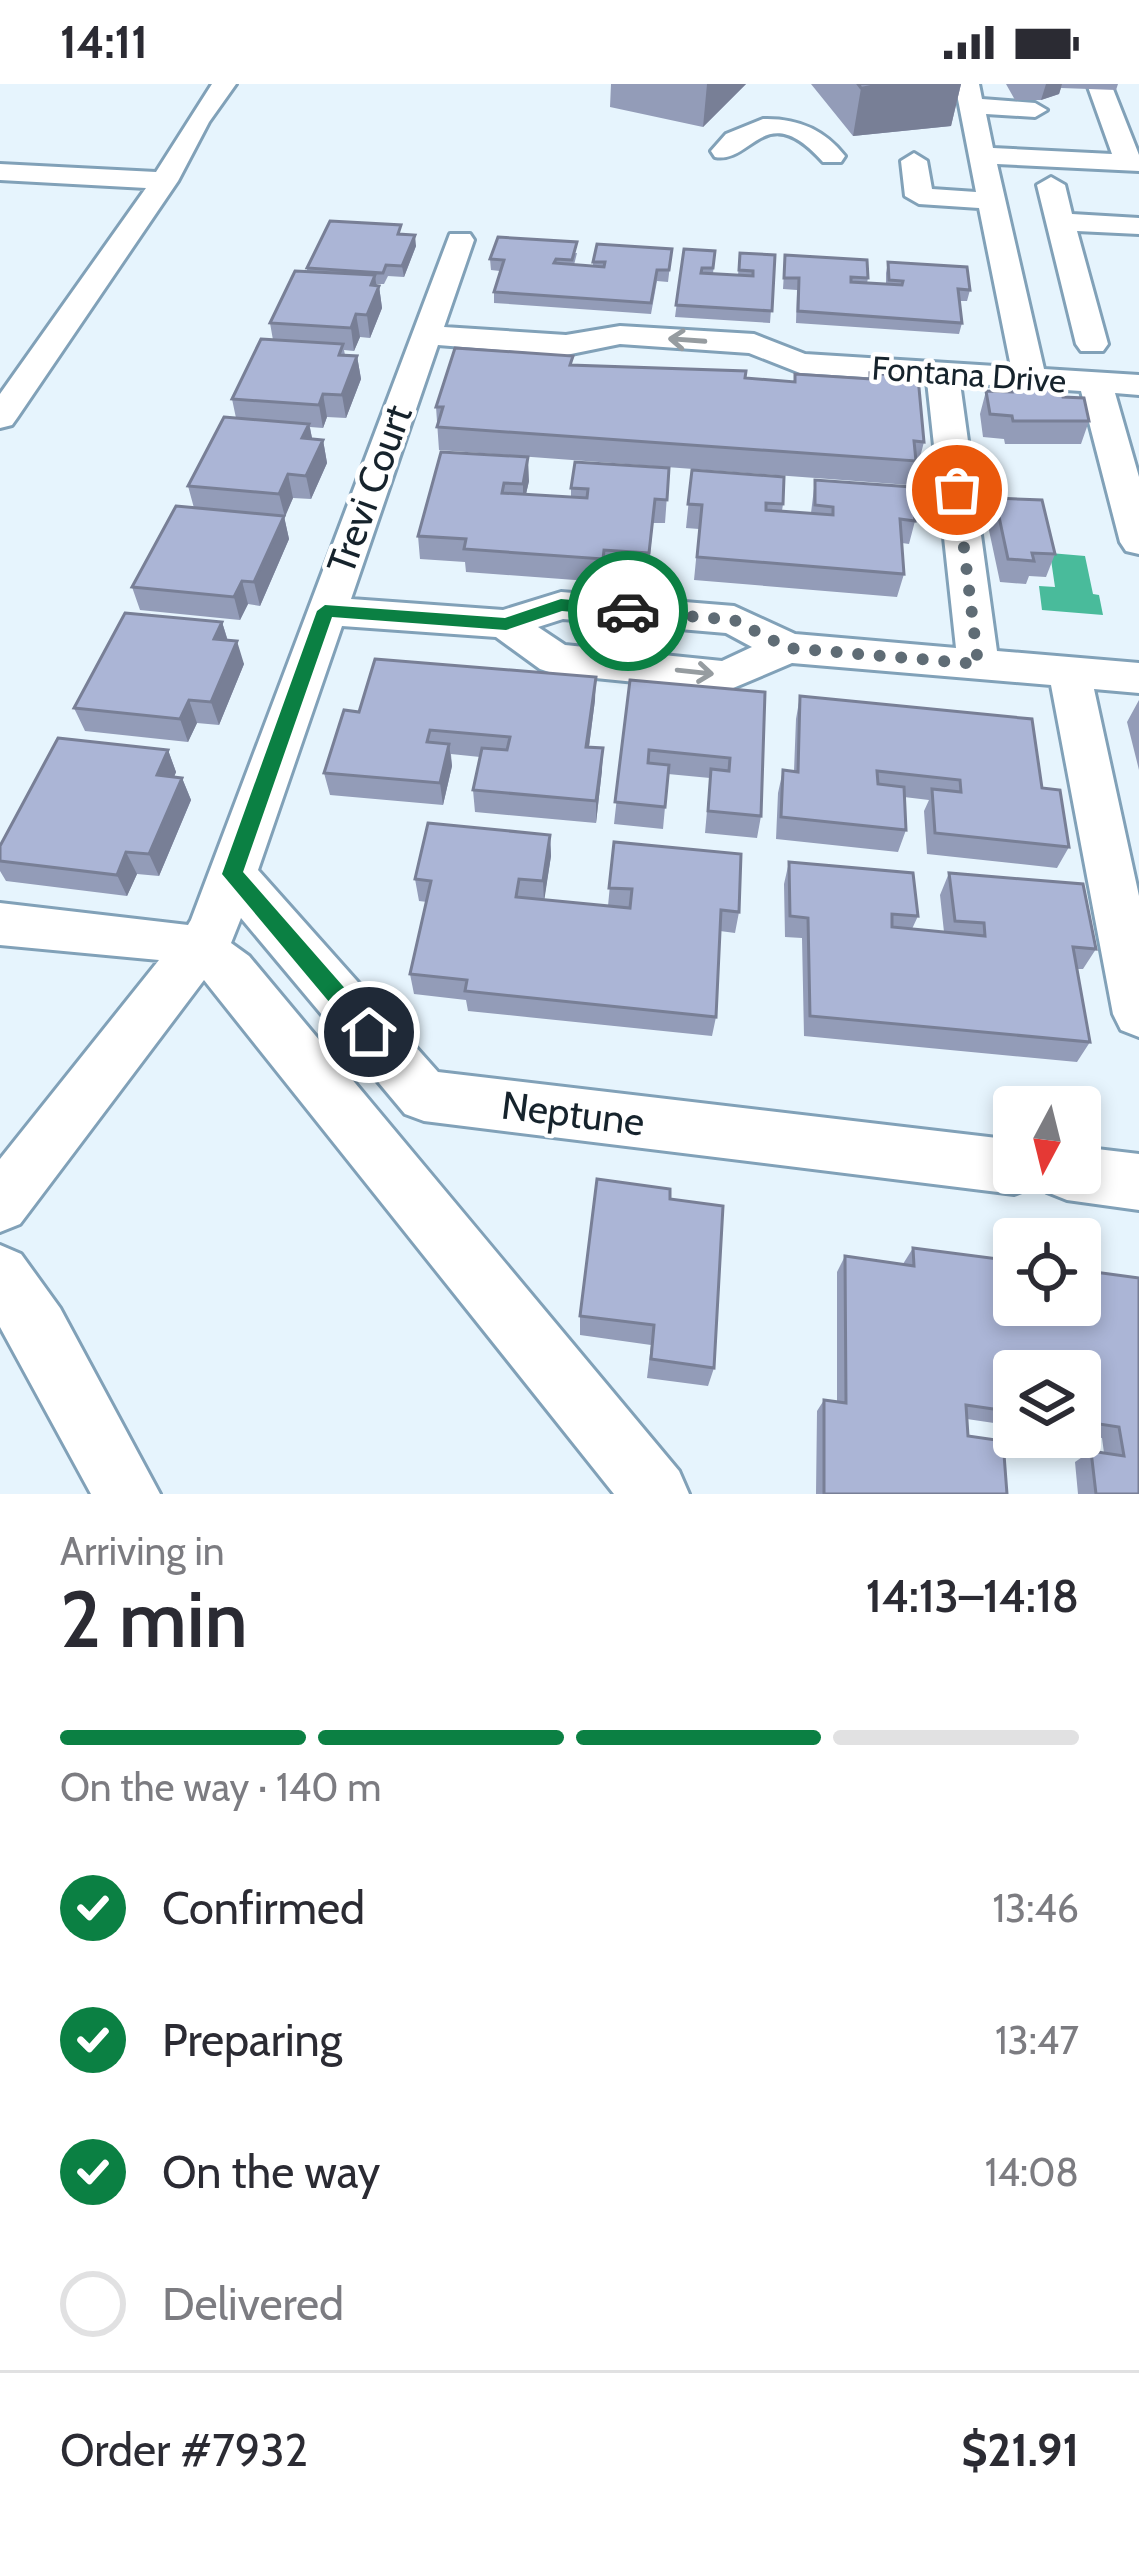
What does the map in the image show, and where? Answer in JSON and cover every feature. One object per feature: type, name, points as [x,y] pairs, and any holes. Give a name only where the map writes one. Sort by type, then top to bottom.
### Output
[{"type":"street","points":[[0,418],[165,181],[197,121],[224,84]]},
{"type":"street","points":[[982,155],[1048,163],[1134,163],[1099,84]]},
{"type":"street","points":[[1029,377],[988,239],[992,201],[969,95],[1035,110]]},
{"type":"street","points":[[724,151],[736,135],[782,127],[808,132],[832,157]]},
{"type":"street","points":[[914,161],[920,196],[992,201]]},
{"type":"street","points":[[1048,163],[1092,344]]},
{"type":"street","points":[[0,172],[165,181]]},
{"type":"street","points":[[1060,221],[1139,226]]},
{"type":"street","name":"Trevi Court","points":[[0,1204],[202,950],[460,240]]},
{"type":"street","name":"Fontana Drive","points":[[424,335],[566,345],[620,335],[754,344],[800,363],[1139,385]]},
{"type":"street","name":"Fontana Drive","points":[[566,345],[614,369]]},
{"type":"street","points":[[0,362],[38,365]]},
{"type":"street","name":"Fontana Drive","points":[[748,378],[800,363]]},
{"type":"street","points":[[942,372],[978,664]]},
{"type":"street","points":[[1095,382],[1139,542]]},
{"type":"street","points":[[325,611],[506,624],[555,658],[726,676],[788,648],[1139,678]]},
{"type":"street","points":[[1069,672],[1139,1014]]},
{"type":"street","name":"Neptune","points":[[232,874],[424,1096],[993,1164]]},
{"type":"street","points":[[0,925],[158,939],[202,950],[231,971],[656,1494]]},
{"type":"street","points":[[1101,1177],[1139,1182]]},
{"type":"street","points":[[0,1275],[38,1330],[115,1486]]},
{"type":"shaded area","points":[[1050,553],[1085,556],[1103,615],[1042,610],[1039,586],[1055,587]]},
{"type":"building","points":[[330,221],[401,225],[398,234],[415,235],[402,266],[386,265],[383,273],[307,268]]},
{"type":"building","points":[[498,237],[577,242],[572,260],[556,259],[554,263],[604,267],[605,262],[593,262],[597,244],[672,249],[669,270],[657,270],[651,303],[494,292],[504,260],[490,259]]},
{"type":"building","points":[[684,249],[715,251],[713,268],[702,268],[701,273],[753,276],[753,271],[739,270],[740,253],[775,255],[772,311],[676,305]]},
{"type":"building","points":[[785,255],[867,260],[868,278],[851,277],[851,282],[902,285],[903,281],[889,280],[888,262],[967,267],[970,290],[958,289],[962,323],[798,311],[799,278],[784,278]]},
{"type":"building","points":[[295,271],[375,275],[371,285],[379,286],[367,315],[356,314],[351,328],[270,323]]},
{"type":"building","points":[[261,339],[343,344],[339,355],[357,356],[342,395],[323,394],[319,405],[232,399]]},
{"type":"building","points":[[455,348],[573,356],[570,365],[746,371],[745,378],[795,382],[795,374],[918,377],[924,442],[914,441],[916,461],[437,427],[443,407],[436,407]]},
{"type":"building","points":[[1010,385],[1061,388],[1063,397],[1084,398],[1089,421],[1013,421],[1012,416],[990,414],[986,391],[1012,392]]},
{"type":"building","points":[[224,417],[309,424],[302,438],[323,440],[306,476],[288,474],[279,494],[188,486]]},
{"type":"building","points":[[441,452],[528,457],[523,484],[504,483],[502,493],[587,498],[588,489],[571,488],[575,462],[669,468],[667,500],[655,499],[649,553],[604,550],[603,559],[464,549],[466,539],[418,536]]},
{"type":"building","points":[[692,470],[784,477],[783,504],[766,503],[766,510],[833,515],[833,507],[815,505],[815,480],[912,487],[915,521],[900,519],[904,574],[697,557],[702,505],[688,504]]},
{"type":"building","points":[[995,498],[1042,500],[1055,554],[1032,553],[1034,561],[1008,559]]},
{"type":"building","points":[[176,506],[284,516],[254,582],[242,581],[234,597],[132,587]]},
{"type":"building","points":[[125,613],[222,622],[214,639],[237,641],[211,702],[189,700],[180,719],[74,708]]},
{"type":"building","points":[[375,659],[596,677],[586,747],[603,748],[596,801],[473,790],[482,748],[507,750],[510,737],[430,730],[427,742],[449,744],[440,783],[324,773],[344,710],[359,712]]},
{"type":"building","points":[[630,680],[765,692],[761,816],[708,811],[711,769],[729,771],[730,758],[649,750],[648,763],[669,765],[665,807],[615,802]]},
{"type":"building","points":[[800,696],[1032,719],[1042,788],[1060,790],[1069,847],[935,833],[932,789],[961,792],[960,780],[877,771],[878,784],[904,787],[906,830],[781,817],[783,770],[798,772]]},
{"type":"building","points":[[58,738],[168,750],[157,775],[182,778],[149,854],[126,852],[117,875],[0,861],[0,846]]},
{"type":"building","points":[[428,823],[550,835],[543,881],[519,879],[516,897],[630,908],[632,889],[609,888],[614,842],[741,854],[739,912],[721,910],[716,1017],[465,991],[467,980],[410,974],[431,881],[415,879]]},
{"type":"building","points":[[789,862],[913,873],[918,916],[892,914],[892,927],[985,936],[984,923],[955,921],[949,873],[1083,884],[1096,949],[1073,947],[1090,1042],[810,1016],[808,918],[790,916]]},
{"type":"building","points":[[597,1179],[670,1189],[670,1199],[723,1206],[714,1368],[651,1359],[654,1325],[580,1316]]},
{"type":"building","points":[[913,1248],[993,1258],[993,1326],[1101,1326],[1101,1273],[1139,1278],[1139,1494],[1096,1494],[1092,1458],[1101,1458],[1101,1453],[1124,1456],[1119,1427],[1101,1424],[1101,1350],[993,1350],[993,1409],[966,1405],[968,1436],[993,1440],[993,1458],[1004,1458],[1007,1494],[824,1494],[824,1400],[846,1403],[845,1256],[914,1266]]},
{"type":"way so far","points":[[628,611],[734,620],[788,648],[978,664],[957,490]]},
{"type":"route","points":[[369,1032],[232,874],[325,611],[506,624],[561,605],[628,611]]}]
